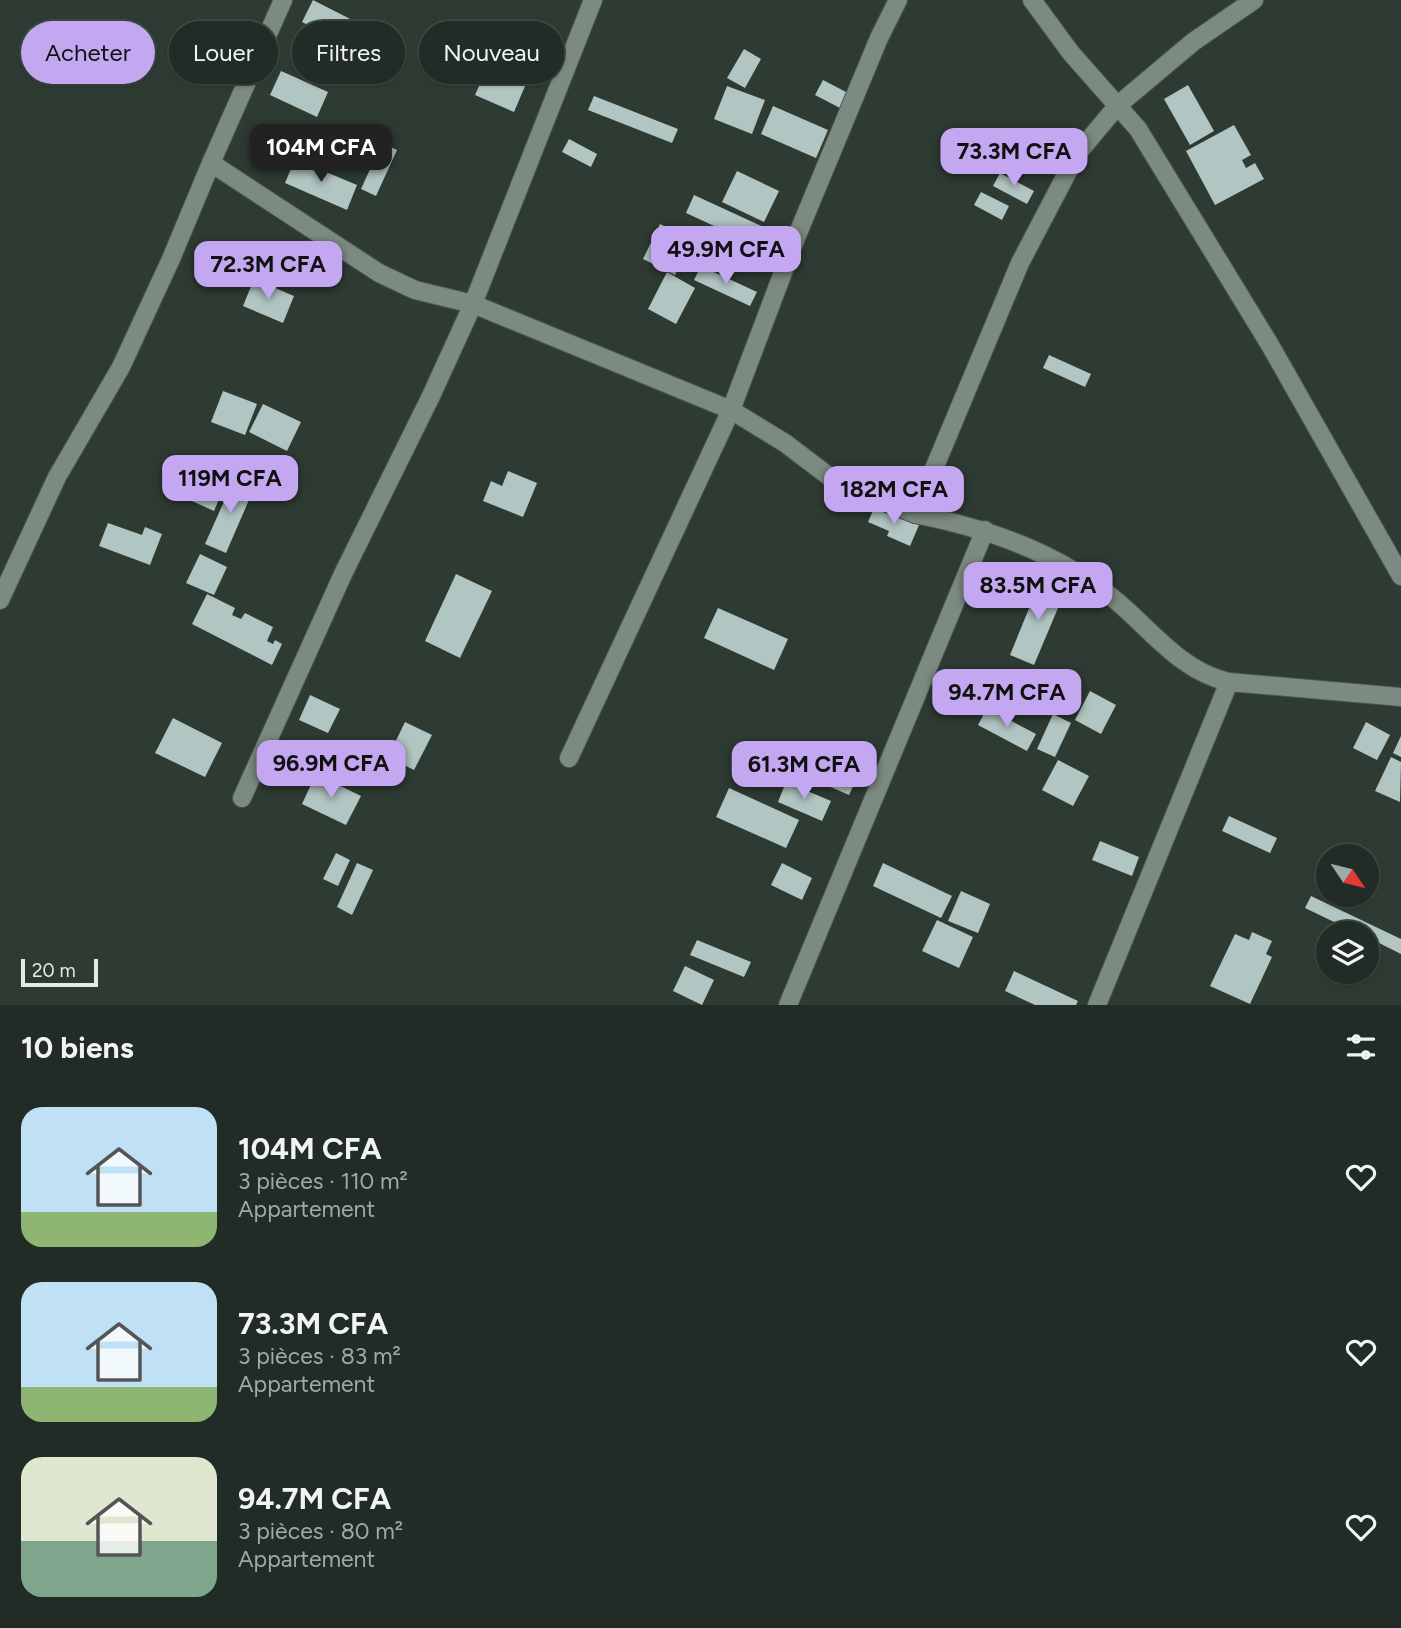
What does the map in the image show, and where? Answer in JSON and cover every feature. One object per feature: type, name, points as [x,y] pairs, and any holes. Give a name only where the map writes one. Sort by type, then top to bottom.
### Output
[{"type":"street","points":[[0,600],[57,477],[121,367],[171,259],[283,0]]},
{"type":"street","points":[[242,798],[343,575],[473,304],[593,0]]},
{"type":"street","points":[[569,758],[731,410],[801,225],[879,38],[898,0]]},
{"type":"street","points":[[1032,0],[1071,52],[1138,129],[1269,345],[1401,576]]},
{"type":"street","points":[[915,514],[1020,263],[1077,154],[1118,105],[1193,42],[1254,0]]},
{"type":"street","points":[[211,163],[379,273],[415,290],[473,304],[731,410],[785,443],[839,484],[915,514],[985,530],[1046,554],[1114,598],[1187,664],[1210,678],[1401,697]]},
{"type":"street","points":[[788,1005],[985,530]]},
{"type":"street","points":[[1097,1005],[1229,682]]},
{"type":"building","points":[[313,0],[354,21],[302,21]]},
{"type":"building","points":[[744,49],[761,59],[745,88],[727,78]]},
{"type":"building","points":[[281,71],[292,76],[292,84],[310,84],[328,92],[317,117],[270,95],[275,84],[278,84]]},
{"type":"building","points":[[823,80],[848,93],[840,108],[815,95]]},
{"type":"building","points":[[480,84],[526,84],[514,112],[475,95]]},
{"type":"building","points":[[1188,85],[1214,131],[1190,145],[1164,99]]},
{"type":"building","points":[[727,86],[765,100],[752,134],[714,119]]},
{"type":"building","points":[[594,96],[678,129],[672,143],[588,110]]},
{"type":"building","points":[[773,106],[828,130],[816,158],[761,134]]},
{"type":"building","points":[[1234,125],[1251,155],[1242,160],[1246,168],[1255,163],[1264,179],[1215,205],[1186,151]]},
{"type":"building","points":[[569,139],[597,154],[591,167],[562,152]]},
{"type":"building","points":[[382,143],[397,150],[376,196],[361,189]]},
{"type":"building","points":[[295,159],[357,185],[347,210],[285,183]]},
{"type":"building","points":[[737,171],[779,191],[764,222],[722,202]]},
{"type":"building","points":[[1000,173],[1034,191],[1027,204],[993,186]]},
{"type":"building","points":[[981,192],[1009,206],[1002,220],[974,205]]},
{"type":"building","points":[[694,195],[783,236],[775,254],[686,213]]},
{"type":"building","points":[[660,224],[692,240],[675,275],[643,259]]},
{"type":"building","points":[[701,266],[757,292],[750,306],[694,280]]},
{"type":"building","points":[[667,272],[695,288],[676,324],[648,309]]},
{"type":"building","points":[[254,279],[294,296],[283,323],[243,306]]},
{"type":"building","points":[[1049,355],[1091,374],[1085,387],[1043,368]]},
{"type":"building","points":[[223,391],[257,404],[245,435],[211,422]]},
{"type":"building","points":[[263,404],[301,422],[287,451],[249,432]]},
{"type":"building","points":[[194,459],[228,474],[221,490],[186,476]]},
{"type":"building","points":[[508,471],[537,483],[523,517],[483,501],[491,481],[502,486]]},
{"type":"building","points":[[235,477],[255,486],[226,553],[205,544]]},
{"type":"building","points":[[178,478],[220,497],[214,511],[172,492]]},
{"type":"building","points":[[875,506],[919,525],[910,546],[887,536],[889,531],[868,522]]},
{"type":"building","points":[[108,523],[142,535],[145,527],[162,534],[150,565],[99,546]]},
{"type":"building","points":[[200,554],[227,567],[214,595],[186,583]]},
{"type":"building","points":[[456,574],[492,591],[460,658],[425,641]]},
{"type":"building","points":[[1041,579],[1066,589],[1034,665],[1010,655]]},
{"type":"building","points":[[207,594],[235,608],[232,615],[241,619],[245,613],[273,627],[267,641],[273,644],[275,640],[282,644],[272,665],[192,624]]},
{"type":"building","points":[[718,608],[788,639],[774,670],[704,638]]},
{"type":"building","points":[[1090,691],[1116,705],[1101,734],[1075,720]]},
{"type":"building","points":[[310,695],[340,709],[328,733],[299,720]]},
{"type":"building","points":[[987,708],[1036,734],[1027,751],[978,725]]},
{"type":"building","points":[[1053,714],[1071,723],[1055,757],[1037,749]]},
{"type":"building","points":[[173,718],[222,743],[205,777],[155,753]]},
{"type":"building","points":[[405,722],[432,735],[414,770],[388,757]]},
{"type":"building","points":[[1366,722],[1390,735],[1377,760],[1353,748]]},
{"type":"building","points":[[1401,736],[1401,757],[1393,753]]},
{"type":"building","points":[[844,746],[867,757],[849,795],[826,785]]},
{"type":"building","points":[[1391,757],[1401,762],[1400,802],[1375,791]]},
{"type":"building","points":[[1058,760],[1089,776],[1073,806],[1042,790]]},
{"type":"building","points":[[316,774],[361,796],[346,825],[302,804]]},
{"type":"building","points":[[786,782],[831,801],[822,821],[778,802]]},
{"type":"building","points":[[729,788],[799,820],[786,848],[716,817]]},
{"type":"building","points":[[1229,816],[1277,838],[1270,853],[1222,831]]},
{"type":"building","points":[[1100,841],[1139,857],[1132,876],[1092,860]]},
{"type":"building","points":[[336,853],[350,860],[338,886],[323,879]]},
{"type":"building","points":[[357,863],[373,870],[352,915],[337,907]]},
{"type":"building","points":[[782,863],[812,878],[802,900],[771,885]]},
{"type":"building","points":[[883,863],[952,896],[941,918],[873,886]]},
{"type":"building","points":[[961,891],[990,904],[978,933],[948,921]]},
{"type":"building","points":[[1311,896],[1316,898],[1316,907],[1334,907],[1363,921],[1332,921],[1305,908]]},
{"type":"building","points":[[937,920],[973,937],[959,968],[922,951]]},
{"type":"building","points":[[1379,928],[1401,939],[1401,954],[1379,943]]},
{"type":"building","points":[[1252,932],[1272,941],[1266,954],[1272,957],[1250,1004],[1210,986],[1235,934],[1249,940]]},
{"type":"building","points":[[697,940],[751,962],[744,977],[690,955]]},
{"type":"building","points":[[685,966],[714,980],[702,1005],[673,991]]},
{"type":"building","points":[[1014,971],[1078,1001],[1076,1005],[1035,1005],[1005,991]]}]
